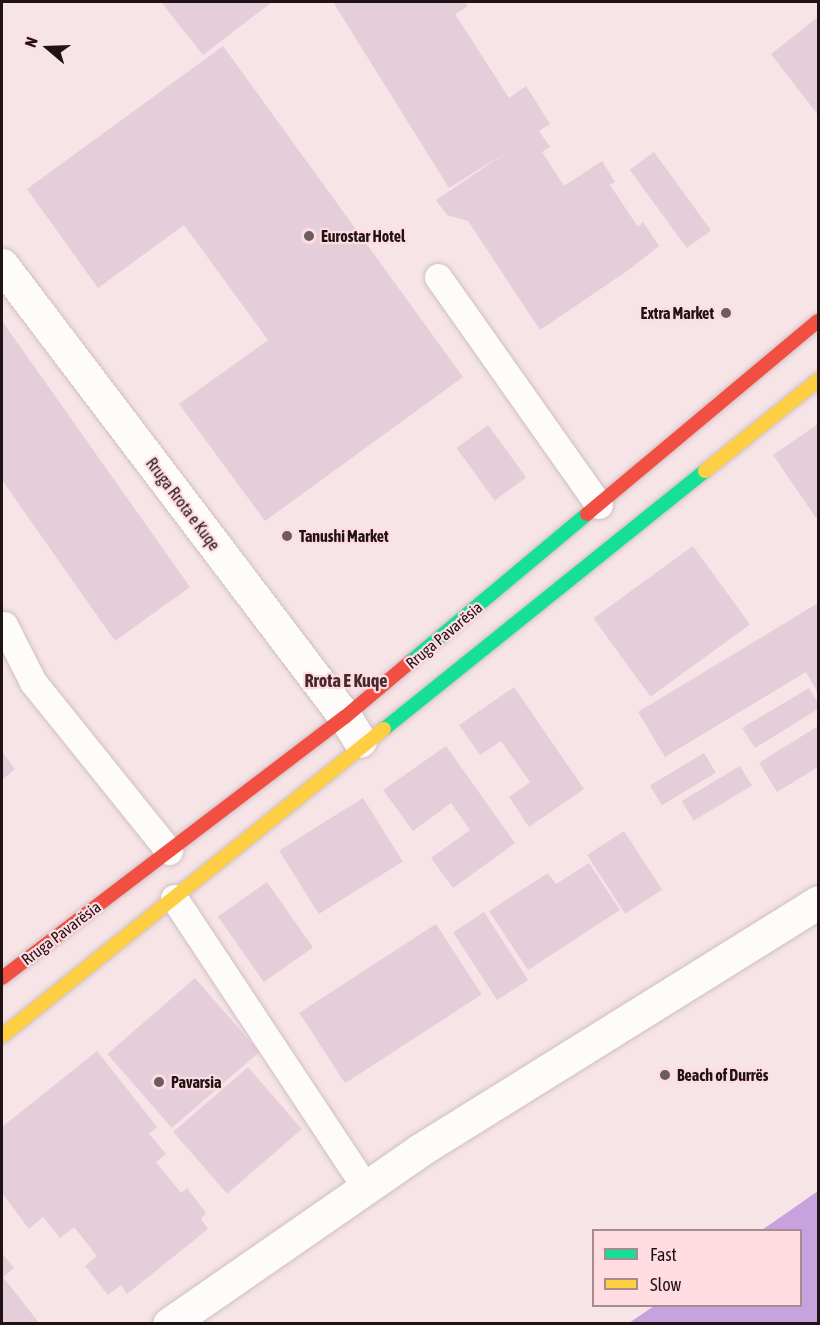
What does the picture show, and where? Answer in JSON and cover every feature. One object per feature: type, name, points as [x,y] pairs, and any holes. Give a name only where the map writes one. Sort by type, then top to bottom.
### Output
[{"type":"main road","name":"Rruga Pavarësia","points":[[2,978],[345,717],[819,321]]},
{"type":"main road","name":"Rruga Pavarësia","points":[[2,1036],[819,380]]},
{"type":"street","name":"Rruga Rrota e Kuqe","points":[[2,266],[345,717],[363,745]]},
{"type":"street","points":[[169,1323],[420,1150],[819,902]]},
{"type":"lane","points":[[438,277],[599,505]]},
{"type":"lane","points":[[4,625],[33,682],[169,851]]},
{"type":"lane","points":[[174,898],[365,1187]]},
{"type":"shaded area","points":[[818,1191],[818,1323],[629,1323],[653,1307],[802,1307],[802,1229],[763,1229]]},
{"type":"building","points":[[161,2],[272,2],[203,55]]},
{"type":"building","points":[[333,2],[465,2],[468,6],[455,14],[509,98],[526,86],[550,124],[539,131],[550,147],[542,152],[564,186],[602,161],[615,182],[610,185],[638,227],[643,222],[659,246],[630,269],[540,330],[468,221],[447,215],[436,200],[512,149],[449,188]]},
{"type":"building","points":[[818,17],[818,115],[771,54]]},
{"type":"building","points":[[223,46],[463,377],[265,521],[179,404],[268,340],[184,225],[98,288],[27,189]]},
{"type":"building","points":[[654,152],[711,230],[687,248],[630,170]]},
{"type":"building","points":[[2,321],[190,587],[115,641],[2,480]]},
{"type":"building","points":[[818,424],[818,516],[816,518],[773,455]]},
{"type":"building","points":[[488,425],[526,478],[495,501],[456,448]]},
{"type":"building","points":[[693,546],[750,624],[651,697],[593,618]]},
{"type":"building","points":[[818,603],[818,693],[806,672],[665,757],[638,712]]},
{"type":"building","points":[[514,687],[584,789],[529,827],[509,797],[530,782],[501,741],[480,755],[459,725]]},
{"type":"building","points":[[809,688],[818,703],[818,709],[755,748],[742,728]]},
{"type":"building","points":[[818,726],[818,767],[777,792],[759,763]]},
{"type":"building","points":[[446,746],[515,843],[453,888],[431,858],[470,830],[451,803],[413,831],[383,790]]},
{"type":"building","points":[[2,752],[15,769],[2,780]]},
{"type":"building","points":[[704,753],[716,773],[662,805],[650,785]]},
{"type":"building","points":[[740,766],[752,786],[694,821],[682,801]]},
{"type":"building","points":[[363,798],[403,862],[319,914],[279,850]]},
{"type":"building","points":[[624,831],[662,890],[625,914],[587,855]]},
{"type":"building","points":[[589,863],[620,910],[528,970],[489,911],[548,873],[556,884]]},
{"type":"building","points":[[267,882],[313,948],[264,982],[218,916]]},
{"type":"building","points":[[484,912],[528,980],[497,1000],[453,932]]},
{"type":"building","points":[[436,924],[482,994],[345,1083],[299,1013]]},
{"type":"building","points":[[195,978],[259,1052],[172,1128],[107,1054]]},
{"type":"building","points":[[97,1051],[157,1127],[149,1134],[166,1154],[156,1162],[181,1193],[187,1188],[206,1213],[201,1219],[208,1229],[127,1294],[121,1285],[108,1295],[85,1266],[97,1256],[74,1227],[60,1238],[43,1217],[29,1229],[2,1193],[2,1127]]},
{"type":"building","points":[[248,1067],[302,1129],[227,1194],[173,1132]]},
{"type":"building","points":[[2,1253],[14,1268],[3,1277],[40,1324],[2,1324]]},
{"type":"traffic: fast","points":[[384,729],[705,471]]},
{"type":"traffic: fast","points":[[410,662],[587,514]]},
{"type":"traffic: slow","points":[[705,471],[818,380]]},
{"type":"traffic: slow","points":[[2,1036],[384,729]]},
{"type":"traffic: jam","points":[[587,514],[818,321]]},
{"type":"traffic: jam","points":[[2,978],[345,717],[410,662]]},
{"type":"place","name":"Eurostar Hotel","points":[[309,236]]},
{"type":"place","name":"Extra Market","points":[[726,313]]},
{"type":"place","name":"Tanushi Market","points":[[287,536]]},
{"type":"place","name":"Beach of Durrës","points":[[665,1075]]},
{"type":"place","name":"Pavarsia","points":[[159,1082]]},
{"type":"district","name":"Rrota E Kuqe","points":[[346,681]]}]
